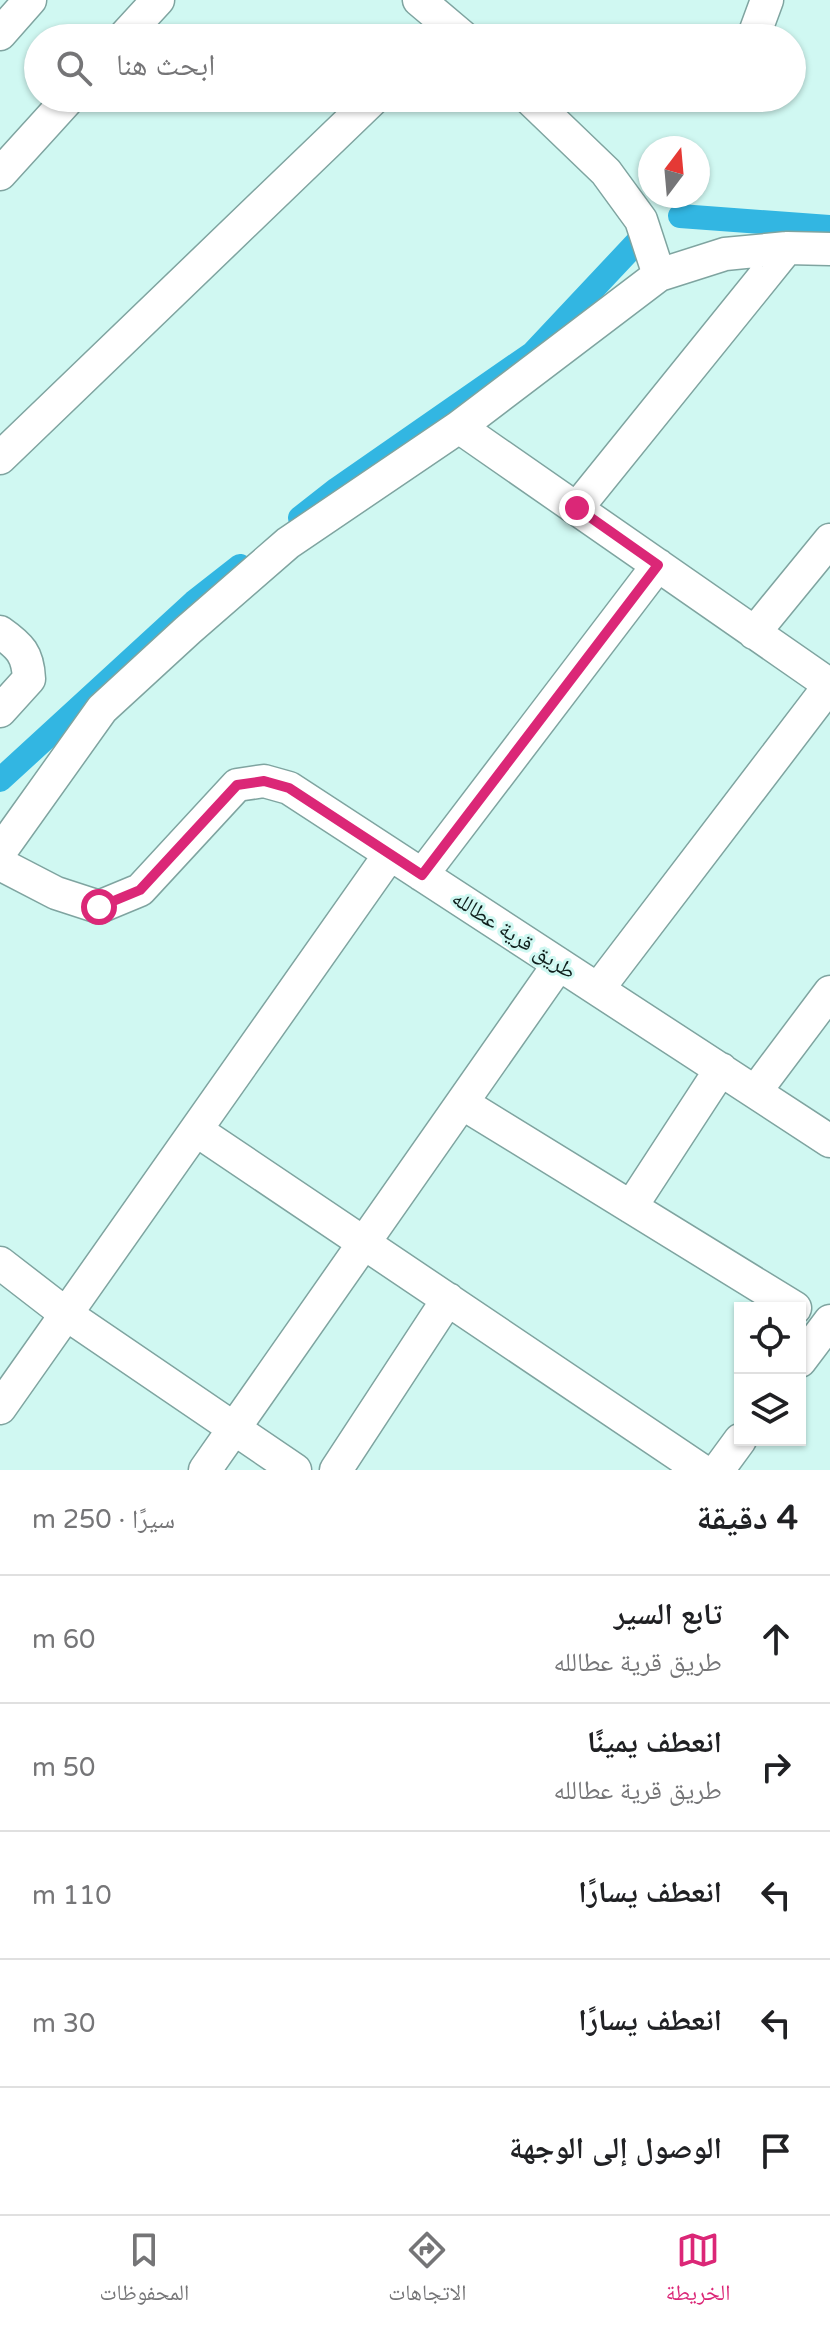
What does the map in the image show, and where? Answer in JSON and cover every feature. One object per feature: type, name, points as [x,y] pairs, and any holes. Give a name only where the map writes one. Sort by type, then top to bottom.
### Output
[{"type":"street","points":[[0,34],[30,0]]},
{"type":"street","points":[[136,24],[158,0]]},
{"type":"street","points":[[419,0],[441,24]]},
{"type":"street","points":[[758,24],[767,0]]},
{"type":"street","points":[[0,174],[56,112]]},
{"type":"street","points":[[0,458],[359,112]]},
{"type":"street","points":[[544,112],[606,172],[641,220],[659,275]]},
{"type":"street","points":[[577,508],[787,248]]},
{"type":"street","points":[[0,852],[102,709],[288,543],[459,427],[659,275],[725,254],[787,248],[830,249]]},
{"type":"street","points":[[459,427],[830,685],[598,989]]},
{"type":"street","points":[[754,633],[830,540]]},
{"type":"street","points":[[422,875],[658,565]]},
{"type":"street","points":[[0,632],[17,644],[28,662],[29,670],[29,679],[0,711]]},
{"type":"street","name":"طريق قرية عطالله","points":[[0,864],[56,893],[99,907],[140,890],[237,785],[264,781],[289,788],[830,1141]]},
{"type":"street","points":[[0,1408],[390,854]]},
{"type":"street","points":[[205,1470],[559,964]]},
{"type":"street","points":[[755,1092],[830,992]]},
{"type":"street","points":[[631,1207],[721,1069]]},
{"type":"street","points":[[462,1103],[813,1317],[806,1341]]},
{"type":"street","points":[[196,1130],[701,1470]]},
{"type":"street","points":[[0,1263],[66,1314],[295,1470]]},
{"type":"street","points":[[336,1470],[448,1299]]},
{"type":"street","points":[[718,1470],[736,1446]]},
{"type":"waterway","points":[[680,216],[830,227]]},
{"type":"waterway","points":[[300,518],[533,353],[641,238]]},
{"type":"waterway","points":[[0,780],[194,602],[240,566]]},
{"type":"route","points":[[99,907],[140,890],[237,785],[264,781],[289,788],[422,875],[658,565],[577,508]]}]
